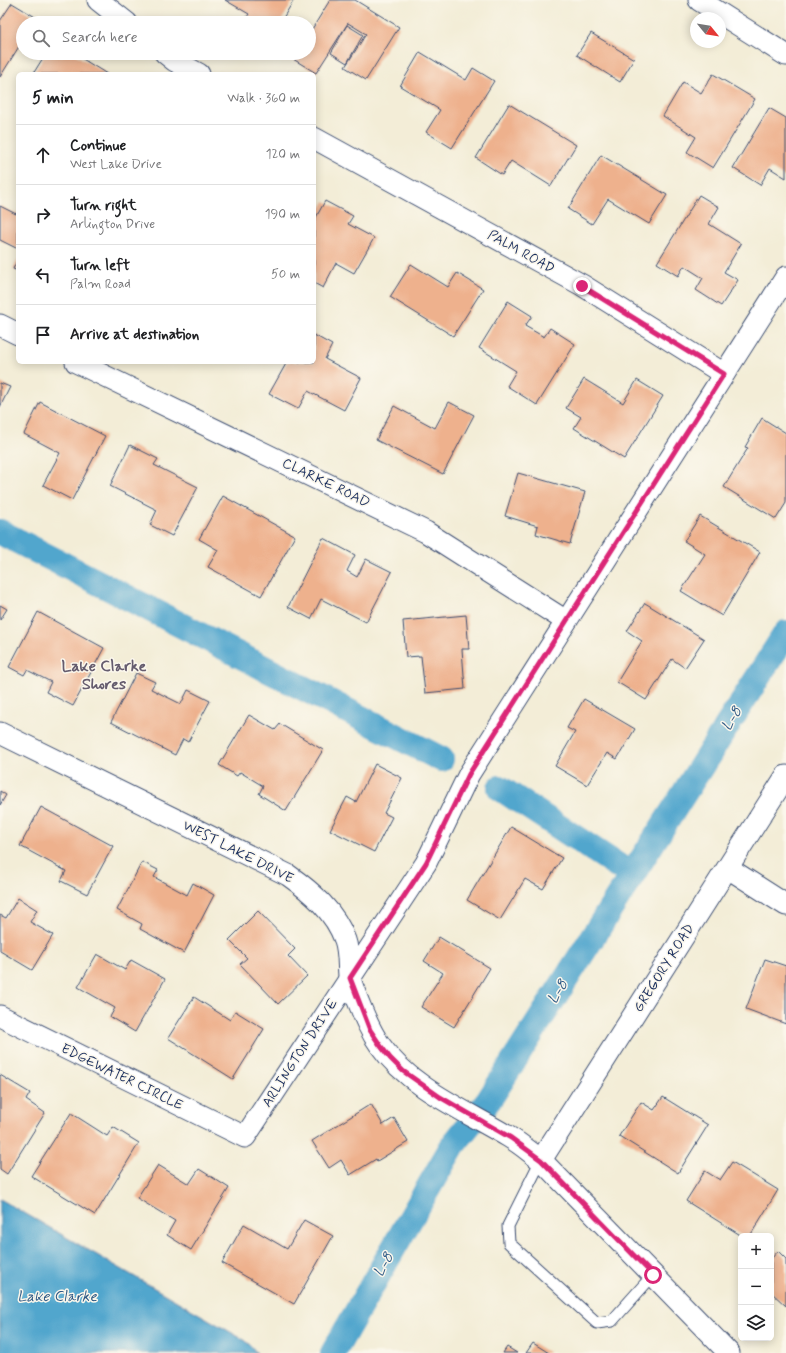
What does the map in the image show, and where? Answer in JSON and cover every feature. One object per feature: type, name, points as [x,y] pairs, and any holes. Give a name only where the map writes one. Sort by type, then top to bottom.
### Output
[{"type":"street","points":[[98,0],[118,16]]},
{"type":"street","points":[[698,0],[786,54]]},
{"type":"street","points":[[174,60],[195,72]]},
{"type":"street","name":"PALM ROAD","points":[[316,139],[582,286],[724,374]]},
{"type":"street","name":"ARLINGTON DRIVE","points":[[245,1137],[426,863],[469,774],[786,276]]},
{"type":"street","points":[[0,325],[16,333]]},
{"type":"street","name":"CLARKE ROAD","points":[[80,364],[426,532],[566,621]]},
{"type":"street","name":"WEST LAKE DRIVE","points":[[0,733],[288,875],[302,885],[328,910],[337,925],[345,941],[350,978],[363,1013],[380,1045],[390,1058],[403,1071],[440,1097],[511,1138],[541,1160],[729,1353]]},
{"type":"street","name":"GREGORY ROAD","points":[[541,1160],[786,776]]},
{"type":"street","points":[[728,868],[786,905]]},
{"type":"street","name":"EDGEWATER CIRCLE","points":[[0,1016],[245,1137]]},
{"type":"lane","points":[[541,1160],[508,1226],[509,1243],[597,1323],[612,1321],[653,1275]]},
{"type":"water","name":"Lake Clarke","points":[[0,1199],[246,1341],[257,1353],[0,1353]]},
{"type":"building","points":[[225,0],[294,0],[284,16],[248,16],[249,14]]},
{"type":"building","points":[[330,0],[355,0],[399,27],[366,80],[345,67],[366,34],[348,23],[316,73],[295,60],[316,60],[316,23]]},
{"type":"building","points":[[12,3],[34,16],[16,16],[16,51],[0,77],[0,21]]},
{"type":"building","points":[[347,25],[363,35],[347,63],[331,53]]},
{"type":"building","points":[[591,33],[634,59],[620,82],[577,55]]},
{"type":"building","points":[[420,52],[466,80],[473,68],[494,81],[452,148],[426,132],[440,110],[400,86]]},
{"type":"building","points":[[42,60],[84,60],[104,72],[34,72]]},
{"type":"building","points":[[713,74],[755,99],[713,168],[687,152],[696,137],[663,116],[683,82],[701,93]]},
{"type":"building","points":[[509,104],[576,145],[551,186],[511,161],[502,175],[476,158]]},
{"type":"building","points":[[769,108],[786,118],[786,178],[770,168],[760,185],[733,168]]},
{"type":"building","points":[[601,155],[667,195],[649,224],[608,199],[592,224],[568,209]]},
{"type":"building","points":[[699,195],[719,207],[709,224],[741,244],[724,272],[738,280],[721,306],[696,290],[703,278],[684,266],[678,276],[657,263]]},
{"type":"building","points":[[325,201],[353,216],[348,224],[374,238],[354,273],[336,263],[323,288],[316,284],[316,217]]},
{"type":"building","points":[[0,206],[16,214],[16,248],[0,240]]},
{"type":"building","points":[[16,263],[16,270],[13,269]]},
{"type":"building","points":[[411,264],[448,287],[457,273],[483,289],[453,336],[390,297]]},
{"type":"building","points":[[508,301],[532,316],[525,326],[544,337],[550,328],[575,344],[537,405],[507,386],[516,371],[479,348]]},
{"type":"building","points":[[316,336],[332,345],[325,359],[361,378],[344,410],[308,391],[298,409],[269,394],[286,364],[316,364]]},
{"type":"building","points":[[584,379],[623,403],[637,380],[663,396],[624,459],[574,428],[581,417],[566,408]]},
{"type":"building","points":[[0,383],[10,387],[0,407]]},
{"type":"building","points":[[40,402],[105,436],[72,500],[43,485],[60,453],[24,434]]},
{"type":"building","points":[[449,402],[474,415],[443,474],[376,440],[394,406],[435,428]]},
{"type":"building","points":[[762,418],[786,433],[786,503],[776,519],[724,487],[748,448],[745,447]]},
{"type":"building","points":[[130,445],[158,459],[154,465],[198,487],[172,536],[150,525],[157,510],[110,486]]},
{"type":"building","points":[[518,473],[585,492],[570,544],[536,534],[538,526],[505,516]]},
{"type":"building","points":[[223,496],[295,536],[261,596],[208,567],[218,550],[199,539]]},
{"type":"building","points":[[700,516],[760,552],[722,616],[681,591],[705,554],[684,541]]},
{"type":"building","points":[[323,538],[355,555],[347,571],[357,577],[366,559],[392,572],[366,622],[321,599],[311,619],[288,607]]},
{"type":"building","points":[[645,603],[704,639],[685,668],[672,659],[646,700],[617,682],[642,641],[627,631]]},
{"type":"building","points":[[0,605],[7,609],[0,620]]},
{"type":"building","points":[[38,612],[104,648],[73,706],[46,692],[51,682],[27,670],[24,675],[9,667]]},
{"type":"building","points":[[466,615],[469,649],[462,649],[465,689],[425,693],[421,656],[406,657],[403,621]]},
{"type":"building","points":[[136,673],[155,682],[151,689],[181,704],[188,690],[210,701],[188,742],[183,739],[175,755],[111,722]]},
{"type":"building","points":[[584,699],[635,729],[617,759],[607,753],[587,785],[555,766],[575,732],[567,728]]},
{"type":"building","points":[[249,715],[275,730],[280,724],[323,750],[286,811],[259,794],[263,786],[240,772],[237,776],[219,765]]},
{"type":"building","points":[[375,764],[402,778],[384,813],[392,817],[374,852],[330,830],[347,797],[356,802]]},
{"type":"building","points":[[0,791],[6,795],[0,805]]},
{"type":"building","points":[[41,807],[113,846],[87,894],[61,881],[66,871],[20,846]]},
{"type":"building","points":[[511,827],[562,858],[543,889],[525,879],[500,920],[467,900]]},
{"type":"building","points":[[142,862],[158,870],[154,877],[187,895],[193,883],[214,895],[184,953],[140,929],[142,924],[117,910]]},
{"type":"building","points":[[18,898],[37,910],[30,922],[53,935],[32,970],[0,951],[0,915],[6,918]]},
{"type":"building","points":[[258,911],[295,949],[288,956],[307,976],[278,1004],[240,964],[247,958],[229,940]]},
{"type":"building","points":[[439,937],[490,968],[454,1027],[421,1007],[443,973],[424,961]]},
{"type":"building","points":[[97,954],[125,970],[131,960],[165,979],[135,1032],[110,1017],[115,1008],[78,987]]},
{"type":"building","points":[[765,959],[786,966],[786,1024],[746,1009]]},
{"type":"building","points":[[194,997],[230,1020],[235,1011],[264,1029],[233,1079],[168,1038]]},
{"type":"building","points":[[0,1075],[30,1093],[26,1100],[45,1113],[7,1174],[0,1169]]},
{"type":"building","points":[[663,1097],[708,1125],[678,1173],[619,1136],[641,1102],[654,1110]]},
{"type":"building","points":[[371,1104],[383,1125],[394,1118],[408,1142],[350,1175],[341,1160],[329,1168],[312,1141]]},
{"type":"building","points":[[71,1113],[107,1136],[113,1127],[139,1143],[95,1215],[31,1176]]},
{"type":"building","points":[[732,1162],[778,1190],[752,1233],[738,1234],[686,1201],[705,1171],[720,1180]]},
{"type":"building","points":[[158,1165],[189,1184],[199,1169],[229,1188],[191,1250],[167,1235],[175,1221],[137,1198]]},
{"type":"building","points":[[304,1220],[333,1236],[294,1304],[222,1263],[244,1224],[287,1249]]},
{"type":"building","points":[[778,1251],[786,1259],[786,1306],[774,1295],[774,1256]]},
{"type":"building","points":[[533,1343],[549,1353],[526,1353]]},
{"type":"building","points":[[507,1347],[517,1353],[503,1353]]},
{"type":"waterway","points":[[0,532],[441,759]]},
{"type":"waterway","name":"L-8","points":[[333,1353],[453,1145],[489,1100],[786,633]]},
{"type":"waterway","points":[[500,788],[632,875]]},
{"type":"district","name":"Lake Clarke Shores","points":[[104,675]]},
{"type":"route","points":[[582,286],[724,374],[469,774],[426,863],[350,978],[370,1030],[390,1058],[403,1071],[440,1097],[511,1138],[541,1160],[653,1275]]}]
